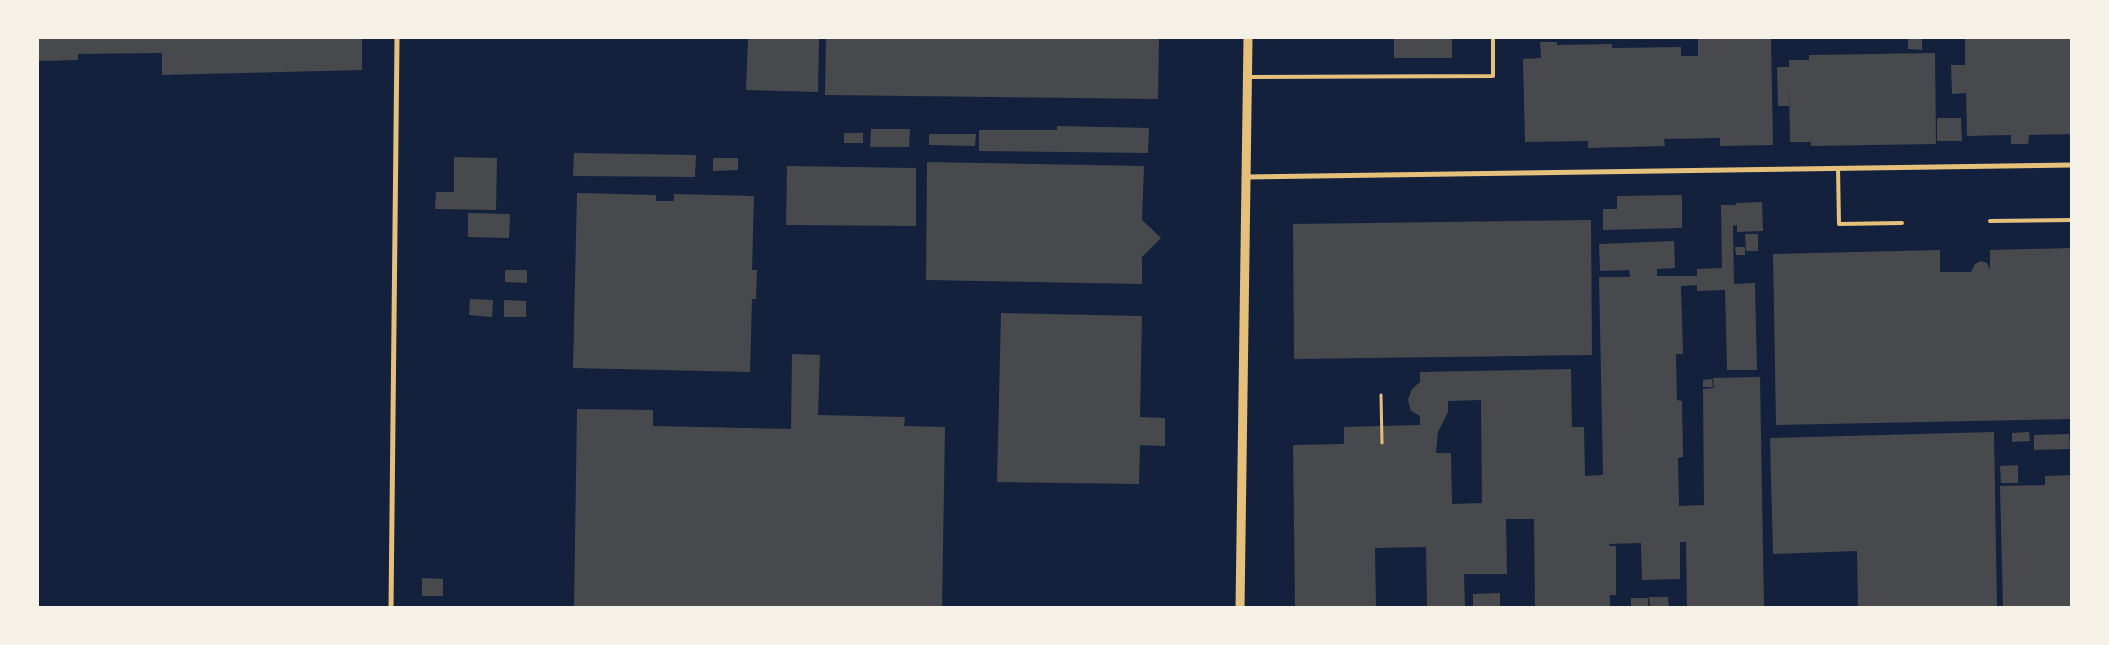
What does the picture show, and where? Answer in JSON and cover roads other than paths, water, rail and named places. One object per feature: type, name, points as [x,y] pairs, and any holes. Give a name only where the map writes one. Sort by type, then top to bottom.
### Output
[{"type":"street","points":[[391,608],[397,38]]},
{"type":"street","points":[[1240,608],[1248,38]]},
{"type":"street","points":[[1246,177],[2072,165]]},
{"type":"lane","points":[[1247,77],[1493,76],[1492,38]]},
{"type":"lane","points":[[1838,168],[1839,224],[1902,223]]},
{"type":"lane","points":[[1990,221],[2072,220]]}]
